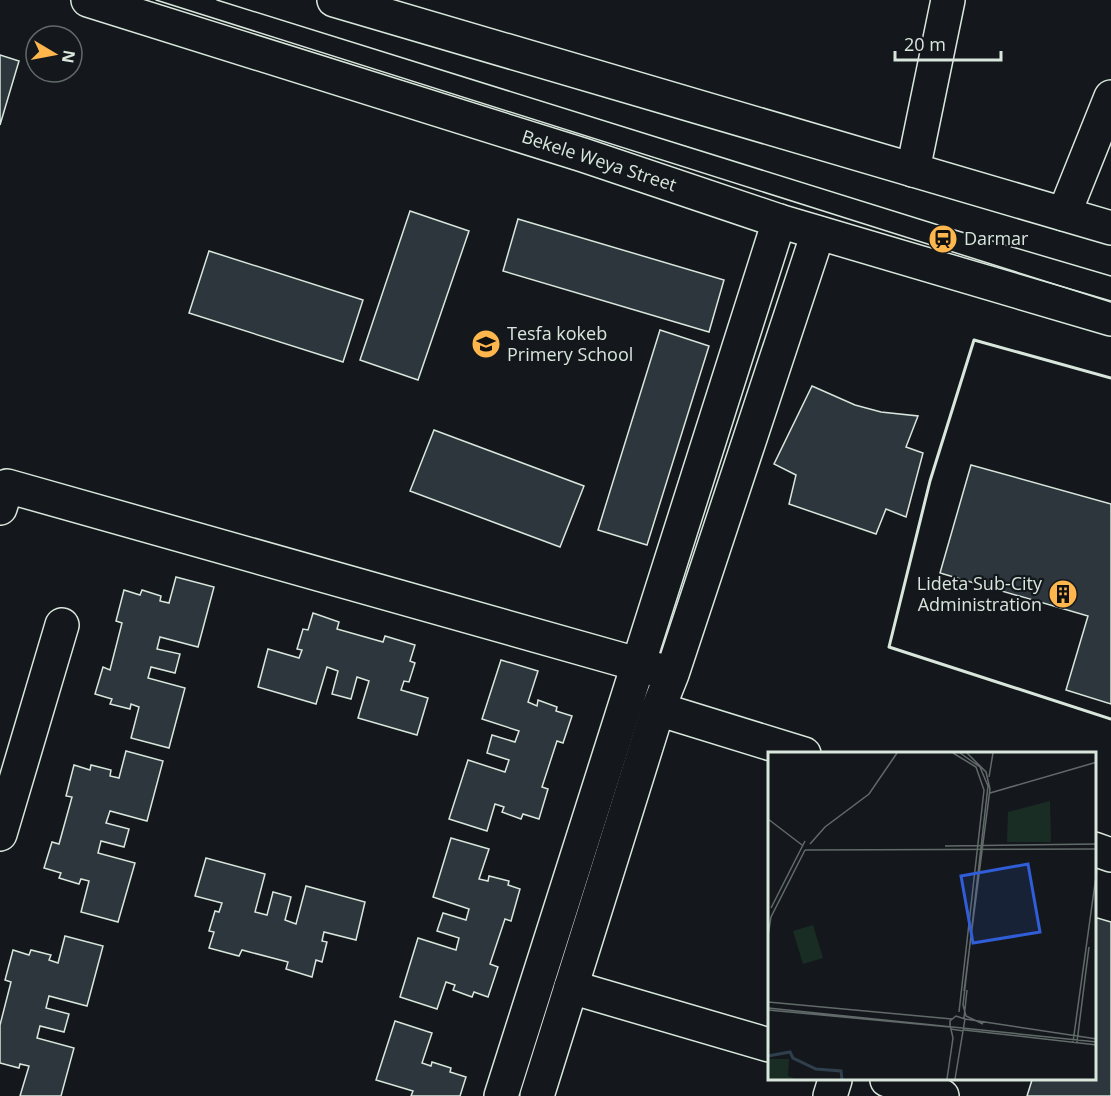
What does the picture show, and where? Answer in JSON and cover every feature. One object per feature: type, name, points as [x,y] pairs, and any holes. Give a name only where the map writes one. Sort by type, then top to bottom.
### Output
[{"type":"street","name":"Bekele Weya Street","points":[[88,0],[572,151],[779,221],[1111,320]]},
{"type":"street","points":[[334,0],[1111,228]]},
{"type":"street","points":[[913,170],[948,0]]},
{"type":"street","points":[[1064,214],[1111,98]]},
{"type":"street","points":[[501,1096],[779,221]]},
{"type":"street","points":[[537,1096],[658,709],[672,674],[818,233]]},
{"type":"street","points":[[2,492],[672,674]]},
{"type":"street","points":[[0,834],[62,625]]},
{"type":"street","points":[[658,709],[798,752]]},
{"type":"street","points":[[1096,849],[1111,855]]},
{"type":"street","points":[[571,987],[768,1045]]},
{"type":"street","points":[[830,1096],[835,1081]]},
{"type":"street","points":[[892,1081],[930,1089]]},
{"type":"building","points":[[0,55],[19,61],[0,125]]},
{"type":"building","points":[[410,211],[469,231],[418,380],[360,360]]},
{"type":"building","points":[[518,219],[724,280],[709,332],[503,271]]},
{"type":"building","points":[[209,251],[363,300],[343,362],[189,313]]},
{"type":"building","points":[[660,330],[709,346],[647,545],[598,530]]},
{"type":"building","points":[[812,386],[855,405],[881,412],[918,416],[906,447],[923,453],[906,517],[886,509],[876,534],[789,504],[796,475],[774,464]]},
{"type":"building","points":[[434,430],[584,486],[560,547],[410,491]]},
{"type":"building","name":"Lideta Sub-City Administration","points":[[971,465],[1111,504],[1111,704],[1066,690],[1088,616],[940,573]]},
{"type":"building","points":[[176,577],[214,587],[198,647],[160,637],[157,649],[180,654],[175,673],[151,667],[148,678],[185,688],[169,748],[131,738],[139,707],[131,704],[130,709],[110,704],[112,699],[95,694],[103,667],[110,670],[122,623],[116,621],[124,590],[140,595],[142,590],[161,596],[160,601],[169,603]]},
{"type":"building","points":[[313,613],[339,622],[337,629],[383,642],[385,636],[415,645],[410,661],[415,663],[409,682],[404,681],[401,690],[428,698],[417,735],[358,718],[369,681],[357,677],[351,699],[332,694],[338,671],[327,667],[316,704],[258,687],[268,649],[299,658],[302,650],[297,649],[303,629],[308,630]]},
{"type":"building","points":[[501,660],[538,671],[528,702],[537,706],[538,700],[557,707],[556,711],[572,716],[563,743],[557,741],[542,787],[548,789],[539,819],[523,814],[521,819],[502,812],[504,807],[495,804],[487,831],[449,819],[468,760],[505,772],[509,760],[487,753],[492,735],[515,742],[519,731],[482,719]]},
{"type":"building","points":[[126,751],[163,761],[147,821],[110,811],[106,823],[129,829],[124,847],[101,841],[98,853],[135,863],[118,922],[81,912],[89,881],[81,879],[79,884],[59,878],[61,873],[44,868],[52,842],[59,844],[72,797],[66,796],[74,765],[90,770],[91,765],[111,770],[110,776],[119,778]]},
{"type":"building","points":[[451,838],[489,849],[479,879],[488,881],[489,876],[509,881],[508,885],[520,889],[511,921],[505,919],[490,964],[498,967],[488,997],[474,992],[472,997],[453,990],[455,985],[446,982],[437,1009],[400,997],[418,938],[456,950],[459,938],[437,931],[443,913],[466,920],[469,909],[433,897]]},
{"type":"building","points":[[206,858],[265,874],[255,912],[267,915],[273,892],[291,897],[285,920],[296,924],[306,886],[365,902],[356,940],[324,932],[322,941],[327,942],[322,962],[316,960],[312,977],[286,969],[288,962],[242,950],[239,956],[209,948],[214,932],[209,931],[215,911],[219,912],[222,903],[195,896]]},
{"type":"building","points":[[1096,918],[1111,922],[1111,1096],[1027,1096],[1032,1081],[1096,1081]]},
{"type":"building","points":[[65,936],[103,946],[87,1006],[49,996],[46,1008],[69,1014],[64,1032],[40,1026],[37,1038],[74,1048],[61,1096],[20,1096],[29,1066],[20,1064],[19,1068],[0,1063],[0,1025],[11,982],[5,980],[13,950],[29,955],[31,950],[51,955],[49,960],[58,963]]},
{"type":"building","points":[[395,1021],[432,1033],[422,1063],[431,1066],[432,1062],[451,1068],[450,1072],[466,1077],[460,1096],[411,1096],[413,1091],[376,1080]]},
{"type":"tram line","points":[[156,0],[1111,302]]},
{"type":"tram line","points":[[217,0],[948,228],[1111,276]]},
{"type":"wall","points":[[1111,378],[974,340],[930,481],[889,647],[1111,719]]},
{"type":"place","name":"Darmar","points":[[943,239]]},
{"type":"place","name":"Tesfa kokeb Primery School","points":[[486,344]]},
{"type":"place","name":"Lideta Sub-City Administration","points":[[1063,594]]}]
